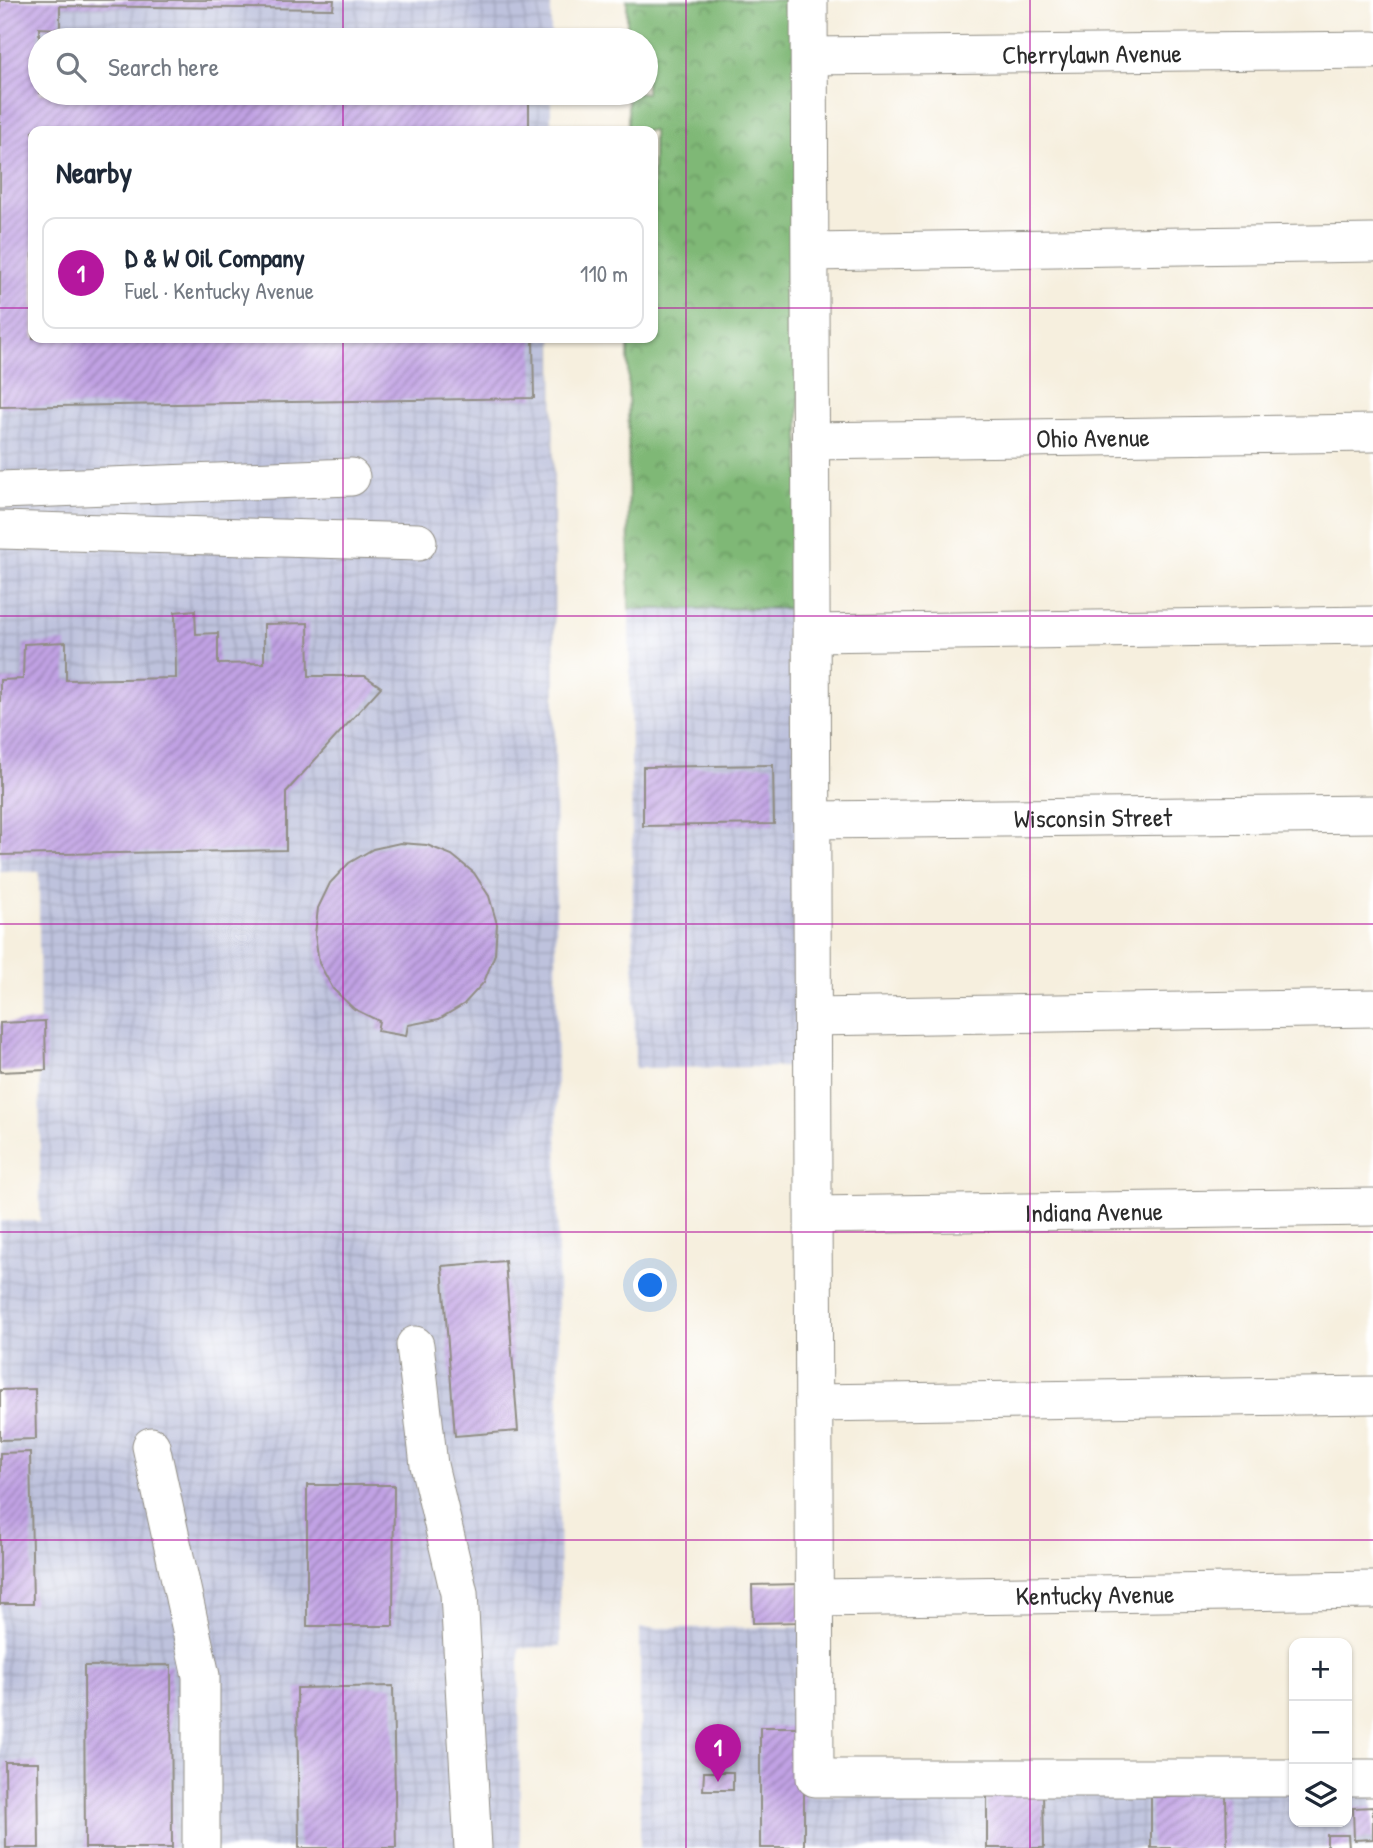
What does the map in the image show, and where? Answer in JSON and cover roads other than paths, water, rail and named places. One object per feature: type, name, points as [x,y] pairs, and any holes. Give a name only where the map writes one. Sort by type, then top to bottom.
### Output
[{"type":"street","points":[[809,0],[815,1778],[1289,1778]]},
{"type":"street","name":"Cherrylawn Avenue","points":[[810,57],[1373,50]]},
{"type":"street","points":[[811,252],[1373,243]]},
{"type":"street","name":"Ohio Avenue","points":[[811,441],[1373,433]]},
{"type":"street","points":[[0,489],[351,477]]},
{"type":"street","points":[[0,530],[418,542]]},
{"type":"street","points":[[812,633],[1373,625]]},
{"type":"street","name":"Wisconsin Street","points":[[813,820],[1373,814]]},
{"type":"street","points":[[813,1017],[1373,1008]]},
{"type":"street","name":"Indiana Avenue","points":[[814,1215],[1373,1207]]},
{"type":"street","points":[[415,1345],[429,1465],[459,1593],[473,1848]]},
{"type":"street","points":[[814,1404],[1373,1395]]},
{"type":"street","points":[[151,1446],[201,1676],[201,1848]]},
{"type":"street","name":"Kentucky Avenue","points":[[815,1598],[1373,1590]]},
{"type":"street","points":[[1352,1778],[1373,1778]]},
{"type":"place","name":"D & W Oil Company","points":[[718,1782]]}]
